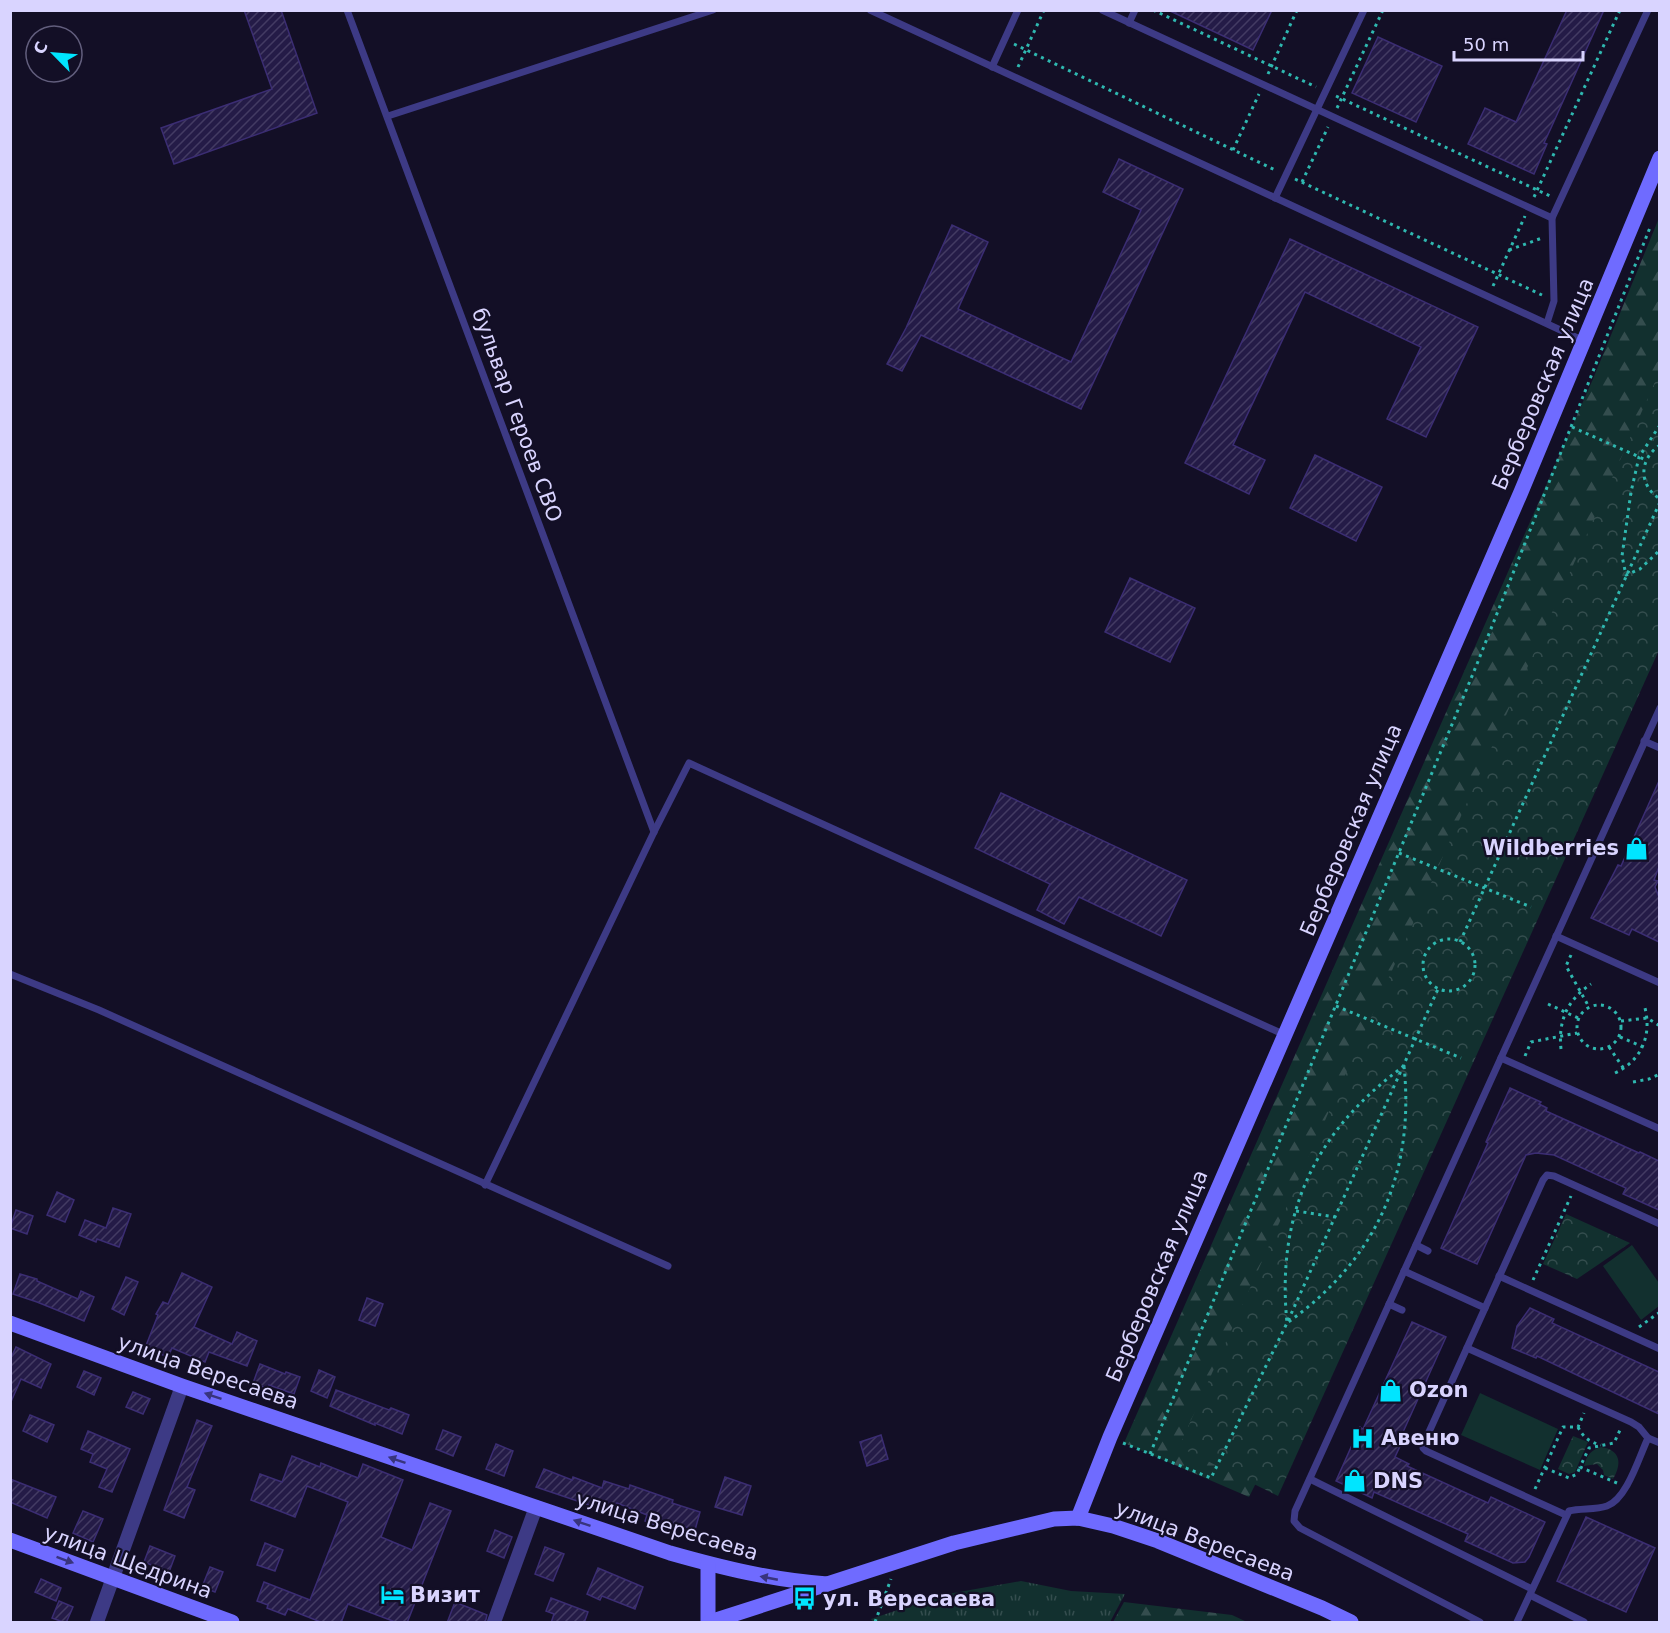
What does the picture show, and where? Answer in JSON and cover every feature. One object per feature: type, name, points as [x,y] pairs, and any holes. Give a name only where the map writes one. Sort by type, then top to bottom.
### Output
[{"type":"main road","name":"Берберовская улица","points":[[1078,1518],[1110,1437],[1521,492],[1659,158]]},
{"type":"main road","name":"улица Вересаева","points":[[10,1323],[182,1386],[708,1564],[785,1581],[827,1584],[954,1544],[1050,1520],[1078,1518],[1113,1526],[1158,1541],[1322,1608],[1351,1623]]},
{"type":"main road","name":"улица Щедрина","points":[[10,1540],[232,1623]]},
{"type":"main road","points":[[708,1564],[709,1623],[827,1584]]},
{"type":"street","points":[[97,1623],[182,1386]]},
{"type":"street","points":[[494,1623],[536,1507]]},
{"type":"lane","name":"бульвар Героев СВО","points":[[347,10],[654,832]]},
{"type":"lane","points":[[388,116],[713,10]]},
{"type":"lane","points":[[870,10],[1584,341]]},
{"type":"lane","points":[[992,67],[1018,10]]},
{"type":"lane","points":[[1102,10],[1552,218]]},
{"type":"lane","points":[[1129,23],[1135,10]]},
{"type":"lane","points":[[1275,198],[1364,10]]},
{"type":"lane","points":[[1547,323],[1554,301],[1552,218],[1648,10]]},
{"type":"lane","points":[[1480,1623],[1300,1528],[1294,1521],[1295,1511],[1658,713]]},
{"type":"lane","points":[[1644,741],[1659,748]]},
{"type":"lane","points":[[485,1185],[654,832],[689,764],[1285,1035]]},
{"type":"lane","points":[[1556,936],[1659,983]]},
{"type":"lane","points":[[10,974],[99,1010],[668,1266]]},
{"type":"lane","points":[[1501,1058],[1659,1129]]},
{"type":"lane","points":[[1566,1515],[1426,1451],[1423,1448],[1424,1443],[1547,1175],[1554,1176],[1659,1224]]},
{"type":"lane","points":[[1416,1245],[1428,1251]]},
{"type":"lane","points":[[1404,1272],[1485,1308]]},
{"type":"lane","points":[[1499,1276],[1659,1349]]},
{"type":"lane","points":[[1389,1304],[1402,1310]]},
{"type":"lane","points":[[1467,1348],[1625,1420],[1639,1427],[1648,1438],[1659,1443]]},
{"type":"lane","points":[[1517,1623],[1566,1515],[1569,1511],[1605,1507],[1616,1501],[1648,1438]]},
{"type":"lane","points":[[1310,1479],[1531,1592],[1584,1623]]},
{"type":"path","points":[[1014,77],[1044,10]]},
{"type":"path","points":[[1153,10],[1560,201]]},
{"type":"path","points":[[1488,296],[1620,10]]},
{"type":"path","points":[[1302,183],[1381,11]]},
{"type":"path","points":[[1150,1454],[1399,853],[1655,216]]},
{"type":"path","points":[[1509,250],[1552,234]]},
{"type":"path","points":[[1626,575],[1622,556],[1631,492],[1639,457],[1659,425]]},
{"type":"path","points":[[1572,427],[1646,460]]},
{"type":"path","points":[[1460,942],[1486,889],[1659,500],[1648,489],[1643,474],[1646,460],[1659,445]]},
{"type":"path","points":[[1626,575],[1640,569],[1659,550]]},
{"type":"path","points":[[1399,853],[1532,907]]},
{"type":"path","points":[[1443,940],[1460,942],[1468,947],[1475,963],[1471,980],[1456,990],[1438,989],[1426,976],[1424,959],[1435,944],[1443,940]]},
{"type":"path","points":[[1576,945],[1566,966],[1589,1006]]},
{"type":"path","points":[[1561,1049],[1560,1037],[1565,1012],[1570,1002],[1591,984]]},
{"type":"path","points":[[1110,1437],[1211,1478],[1287,1323],[1417,1040],[1438,989]]},
{"type":"path","points":[[1548,1004],[1578,1018]]},
{"type":"path","points":[[1605,1005],[1612,1008],[1621,1021],[1620,1036],[1609,1047],[1593,1049],[1581,1040],[1577,1033],[1578,1018],[1589,1006],[1605,1005]]},
{"type":"path","points":[[1336,1006],[1461,1058]]},
{"type":"path","points":[[1615,1073],[1624,1069],[1638,1056],[1643,1047],[1646,1038],[1645,1008]]},
{"type":"path","points":[[1621,1021],[1647,1018],[1659,1026]]},
{"type":"path","points":[[1521,1066],[1531,1042],[1577,1033]]},
{"type":"path","points":[[1620,1036],[1643,1047]]},
{"type":"path","points":[[1609,1047],[1624,1069]]},
{"type":"path","points":[[1287,1323],[1285,1265],[1287,1248],[1296,1211],[1308,1177],[1333,1134],[1365,1097],[1404,1066]]},
{"type":"path","points":[[1287,1323],[1307,1308],[1343,1274],[1363,1248],[1383,1212],[1395,1181],[1404,1141],[1407,1100],[1404,1066]]},
{"type":"path","points":[[1633,1082],[1649,1079],[1659,1074]]},
{"type":"path","points":[[1529,1290],[1576,1186]]},
{"type":"path","points":[[1296,1211],[1335,1217]]},
{"type":"path","points":[[1628,1335],[1659,1312]]},
{"type":"path","points":[[1588,1403],[1578,1427],[1589,1441],[1603,1445]]},
{"type":"path","points":[[1545,1468],[1569,1478],[1577,1474],[1589,1448],[1614,1443],[1625,1420]]},
{"type":"path","points":[[1530,1499],[1563,1427],[1578,1427]]},
{"type":"path","points":[[1580,1467],[1625,1487]]},
{"type":"path","points":[[875,1623],[897,1562]]},
{"type":"green space","points":[[1659,218],[1659,631],[1345,1305],[1249,1497],[1124,1443],[1593,379]]},
{"type":"green space","points":[[1659,373],[1659,650],[1278,1496],[1179,1447]]},
{"type":"green space","points":[[1566,1214],[1630,1243],[1577,1279],[1543,1264]]},
{"type":"green space","points":[[1632,1245],[1659,1283],[1659,1306],[1641,1320],[1603,1266]]},
{"type":"green space","points":[[1480,1393],[1558,1429],[1540,1470],[1461,1435]]},
{"type":"green space","points":[[1573,1436],[1588,1442],[1575,1472],[1569,1474],[1558,1469]]},
{"type":"green space","points":[[1601,1447],[1613,1451],[1618,1458],[1618,1468],[1613,1479],[1604,1475],[1603,1470],[1597,1464],[1584,1466],[1590,1454]]},
{"type":"green space","points":[[1021,1581],[1071,1591],[1125,1594],[1110,1622],[873,1622],[871,1619],[942,1595]]},
{"type":"green space","points":[[1124,1602],[1232,1615],[1247,1622],[1113,1622]]},
{"type":"building","points":[[244,10],[281,10],[317,113],[174,164],[161,128],[272,89]]},
{"type":"building","points":[[1168,10],[1272,10],[1253,50]]},
{"type":"building","points":[[1567,10],[1604,10],[1544,143],[1547,144],[1534,174],[1468,144],[1485,108],[1516,122]]},
{"type":"building","points":[[1378,37],[1442,66],[1416,122],[1352,93]]},
{"type":"building","points":[[1119,159],[1183,189],[1081,409],[921,335],[902,371],[887,364],[906,328],[952,225],[988,242],[958,309],[1071,362],[1141,210],[1103,192]]},
{"type":"building","points":[[1290,239],[1478,327],[1426,437],[1387,419],[1421,347],[1305,292],[1233,445],[1265,460],[1249,494],[1185,463]]},
{"type":"building","points":[[1315,455],[1382,487],[1356,541],[1290,508]]},
{"type":"building","points":[[1130,578],[1195,608],[1170,662],[1105,632]]},
{"type":"building","points":[[1659,781],[1659,867],[1654,880],[1658,881],[1655,887],[1659,897],[1659,942],[1632,929],[1629,935],[1591,918],[1618,865],[1621,866]]},
{"type":"building","points":[[1001,793],[1187,880],[1161,936],[1079,897],[1064,924],[1037,910],[1050,884],[975,848]]},
{"type":"building","points":[[1510,1088],[1541,1102],[1539,1104],[1547,1108],[1546,1111],[1659,1161],[1659,1210],[1623,1194],[1626,1188],[1554,1155],[1536,1153],[1526,1155],[1477,1264],[1441,1248]]},
{"type":"building","points":[[57,1192],[74,1200],[65,1222],[47,1215]]},
{"type":"building","points":[[113,1208],[131,1214],[119,1247],[97,1239],[96,1242],[79,1235],[85,1220],[106,1228]]},
{"type":"building","points":[[16,1210],[33,1216],[27,1234],[10,1228]]},
{"type":"building","points":[[182,1273],[212,1287],[194,1327],[232,1344],[237,1332],[257,1341],[247,1366],[209,1352],[205,1362],[172,1348],[168,1357],[145,1348],[158,1315],[156,1314],[163,1302],[168,1304]]},
{"type":"building","points":[[20,1274],[37,1279],[78,1299],[81,1291],[94,1297],[84,1321],[13,1294]]},
{"type":"building","points":[[126,1277],[138,1282],[124,1315],[112,1309]]},
{"type":"building","points":[[367,1298],[383,1304],[375,1326],[359,1320]]},
{"type":"building","points":[[1530,1308],[1554,1319],[1552,1323],[1659,1372],[1659,1414],[1537,1356],[1536,1358],[1512,1348],[1517,1326]]},
{"type":"building","points":[[1412,1322],[1446,1337],[1399,1441],[1402,1442],[1395,1457],[1409,1464],[1407,1466],[1488,1503],[1491,1497],[1545,1522],[1525,1562],[1513,1563],[1465,1541],[1468,1534],[1374,1492],[1372,1498],[1336,1481],[1360,1427],[1363,1429]]},
{"type":"building","points":[[16,1347],[51,1364],[41,1388],[21,1379],[10,1404],[10,1360]]},
{"type":"building","points":[[260,1364],[300,1377],[294,1394],[269,1385],[268,1389],[253,1383]]},
{"type":"building","points":[[319,1370],[335,1377],[327,1398],[311,1391]]},
{"type":"building","points":[[84,1371],[101,1378],[94,1395],[77,1387]]},
{"type":"building","points":[[336,1390],[409,1415],[402,1434],[330,1406]]},
{"type":"building","points":[[133,1392],[150,1399],[143,1414],[126,1407]]},
{"type":"building","points":[[30,1415],[54,1425],[47,1442],[23,1431]]},
{"type":"building","points":[[197,1420],[212,1426],[187,1487],[195,1490],[184,1518],[164,1510]]},
{"type":"building","points":[[443,1430],[461,1437],[453,1456],[436,1449]]},
{"type":"building","points":[[88,1431],[130,1449],[112,1492],[99,1487],[107,1469],[90,1462],[93,1454],[81,1449]]},
{"type":"building","points":[[881,1435],[888,1459],[867,1466],[860,1442]]},
{"type":"building","points":[[496,1444],[513,1451],[504,1476],[486,1469]]},
{"type":"building","points":[[292,1456],[320,1467],[321,1463],[358,1478],[363,1464],[403,1480],[381,1537],[412,1550],[430,1503],[451,1511],[407,1623],[398,1623],[348,1604],[341,1623],[323,1623],[288,1609],[285,1615],[257,1601],[264,1582],[310,1600],[348,1502],[307,1486],[295,1517],[251,1500],[260,1474],[282,1482]]},
{"type":"building","points":[[544,1469],[602,1488],[604,1481],[629,1489],[630,1485],[673,1500],[672,1503],[700,1512],[695,1530],[665,1521],[663,1528],[645,1521],[647,1515],[617,1503],[613,1513],[536,1487]]},
{"type":"building","points":[[725,1477],[751,1486],[742,1515],[715,1507]]},
{"type":"building","points":[[10,1479],[56,1497],[47,1518],[10,1502]]},
{"type":"building","points":[[83,1511],[103,1519],[93,1542],[73,1533]]},
{"type":"building","points":[[1586,1517],[1655,1548],[1626,1612],[1557,1581]]},
{"type":"building","points":[[495,1530],[512,1537],[504,1558],[487,1551]]},
{"type":"building","points":[[265,1543],[283,1550],[275,1571],[257,1565]]},
{"type":"building","points":[[150,1546],[175,1556],[169,1572],[144,1562]]},
{"type":"building","points":[[545,1547],[564,1554],[553,1581],[535,1574]]},
{"type":"building","points":[[210,1567],[223,1572],[215,1592],[202,1587]]},
{"type":"building","points":[[598,1568],[643,1587],[635,1609],[602,1596],[600,1600],[587,1594]]},
{"type":"building","points":[[41,1579],[61,1588],[56,1601],[35,1592]]},
{"type":"building","points":[[551,1598],[588,1612],[584,1623],[551,1623],[554,1614],[546,1611]]},
{"type":"building","points":[[59,1601],[73,1607],[66,1623],[52,1618]]},
{"type":"building","points":[[455,1602],[487,1615],[485,1623],[447,1623]]},
{"type":"place","name":"Wildberries","points":[[1637,848]]},
{"type":"place","name":"Ozon","points":[[1391,1390]]},
{"type":"place","name":"Авеню","points":[[1363,1438]]},
{"type":"place","name":"DNS","points":[[1355,1481]]},
{"type":"place","name":"Визит","points":[[392,1595]]},
{"type":"place","name":"ул. Вересаева","points":[[805,1599]]}]
